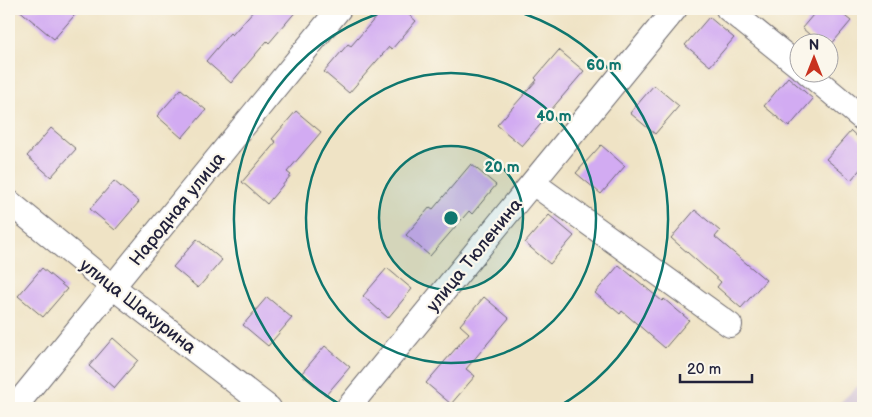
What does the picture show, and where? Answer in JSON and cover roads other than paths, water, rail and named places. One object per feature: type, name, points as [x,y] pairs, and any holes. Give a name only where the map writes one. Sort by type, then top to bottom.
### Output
[{"type":"street","name":"Народная улица","points":[[14,408],[339,9]]},
{"type":"street","name":"улица Тюленина","points":[[348,408],[675,9]]},
{"type":"street","points":[[728,9],[790,59]]},
{"type":"street","points":[[819,82],[863,118]]},
{"type":"street","points":[[533,183],[730,325]]},
{"type":"street","name":"улица Шакурина","points":[[9,202],[113,287],[269,408]]}]
